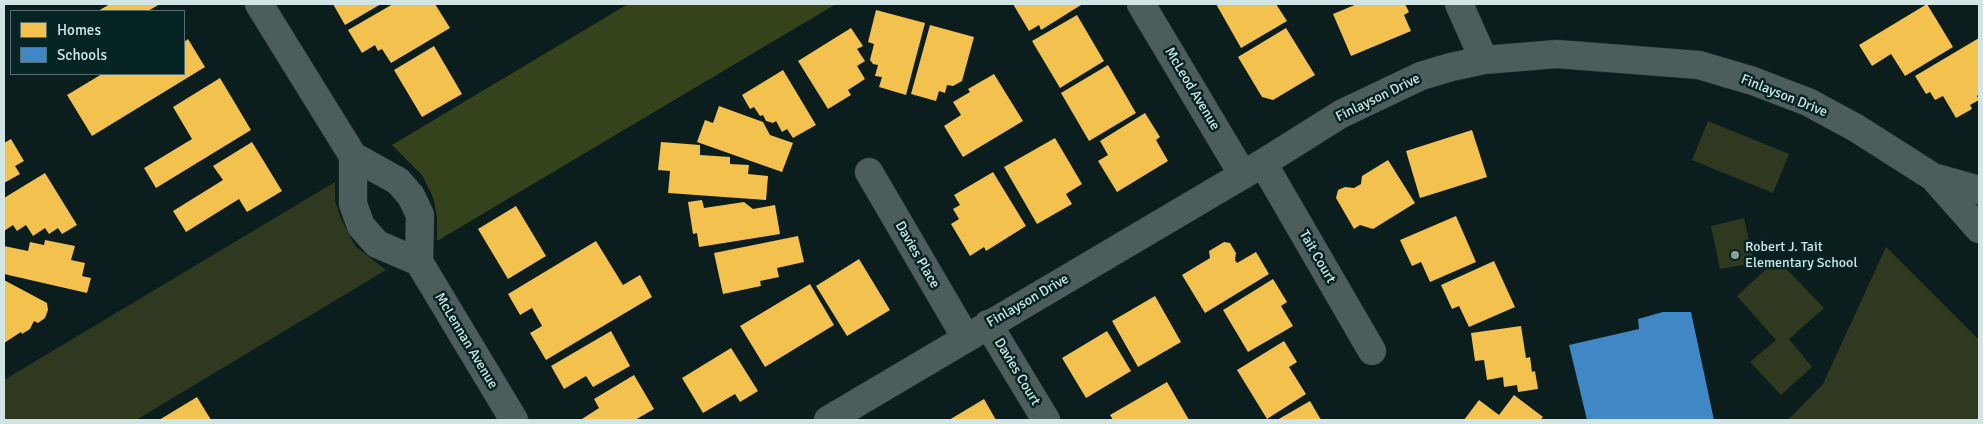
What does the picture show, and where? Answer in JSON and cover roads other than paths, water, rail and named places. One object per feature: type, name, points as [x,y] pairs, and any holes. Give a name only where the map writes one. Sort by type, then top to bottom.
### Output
[{"type":"street","points":[[259,4],[352,156],[354,204],[361,226],[377,244],[419,262],[420,216],[411,196],[398,181],[352,156]]},
{"type":"street","name":"McLeod Avenue","points":[[1141,4],[1253,169]]},
{"type":"street","points":[[1459,4],[1484,60]]},
{"type":"street","name":"Finlayson Drive","points":[[828,420],[1253,169],[1341,114],[1421,76],[1484,60],[1557,54],[1699,65],[1753,81],[1808,102],[1856,128],[1933,177],[1979,190]]},
{"type":"street","name":"Tait Court","points":[[1253,169],[1372,351]]},
{"type":"street","name":"Davies Place","points":[[869,172],[977,331]]},
{"type":"street","points":[[1933,177],[1979,229]]},
{"type":"street","name":"McLennan Avenue","points":[[419,262],[514,420]]},
{"type":"street","name":"Davies Court","points":[[977,331],[1046,420]]},
{"type":"place","name":"Robert J. Tait Elementary School","points":[[1735,255]]}]
